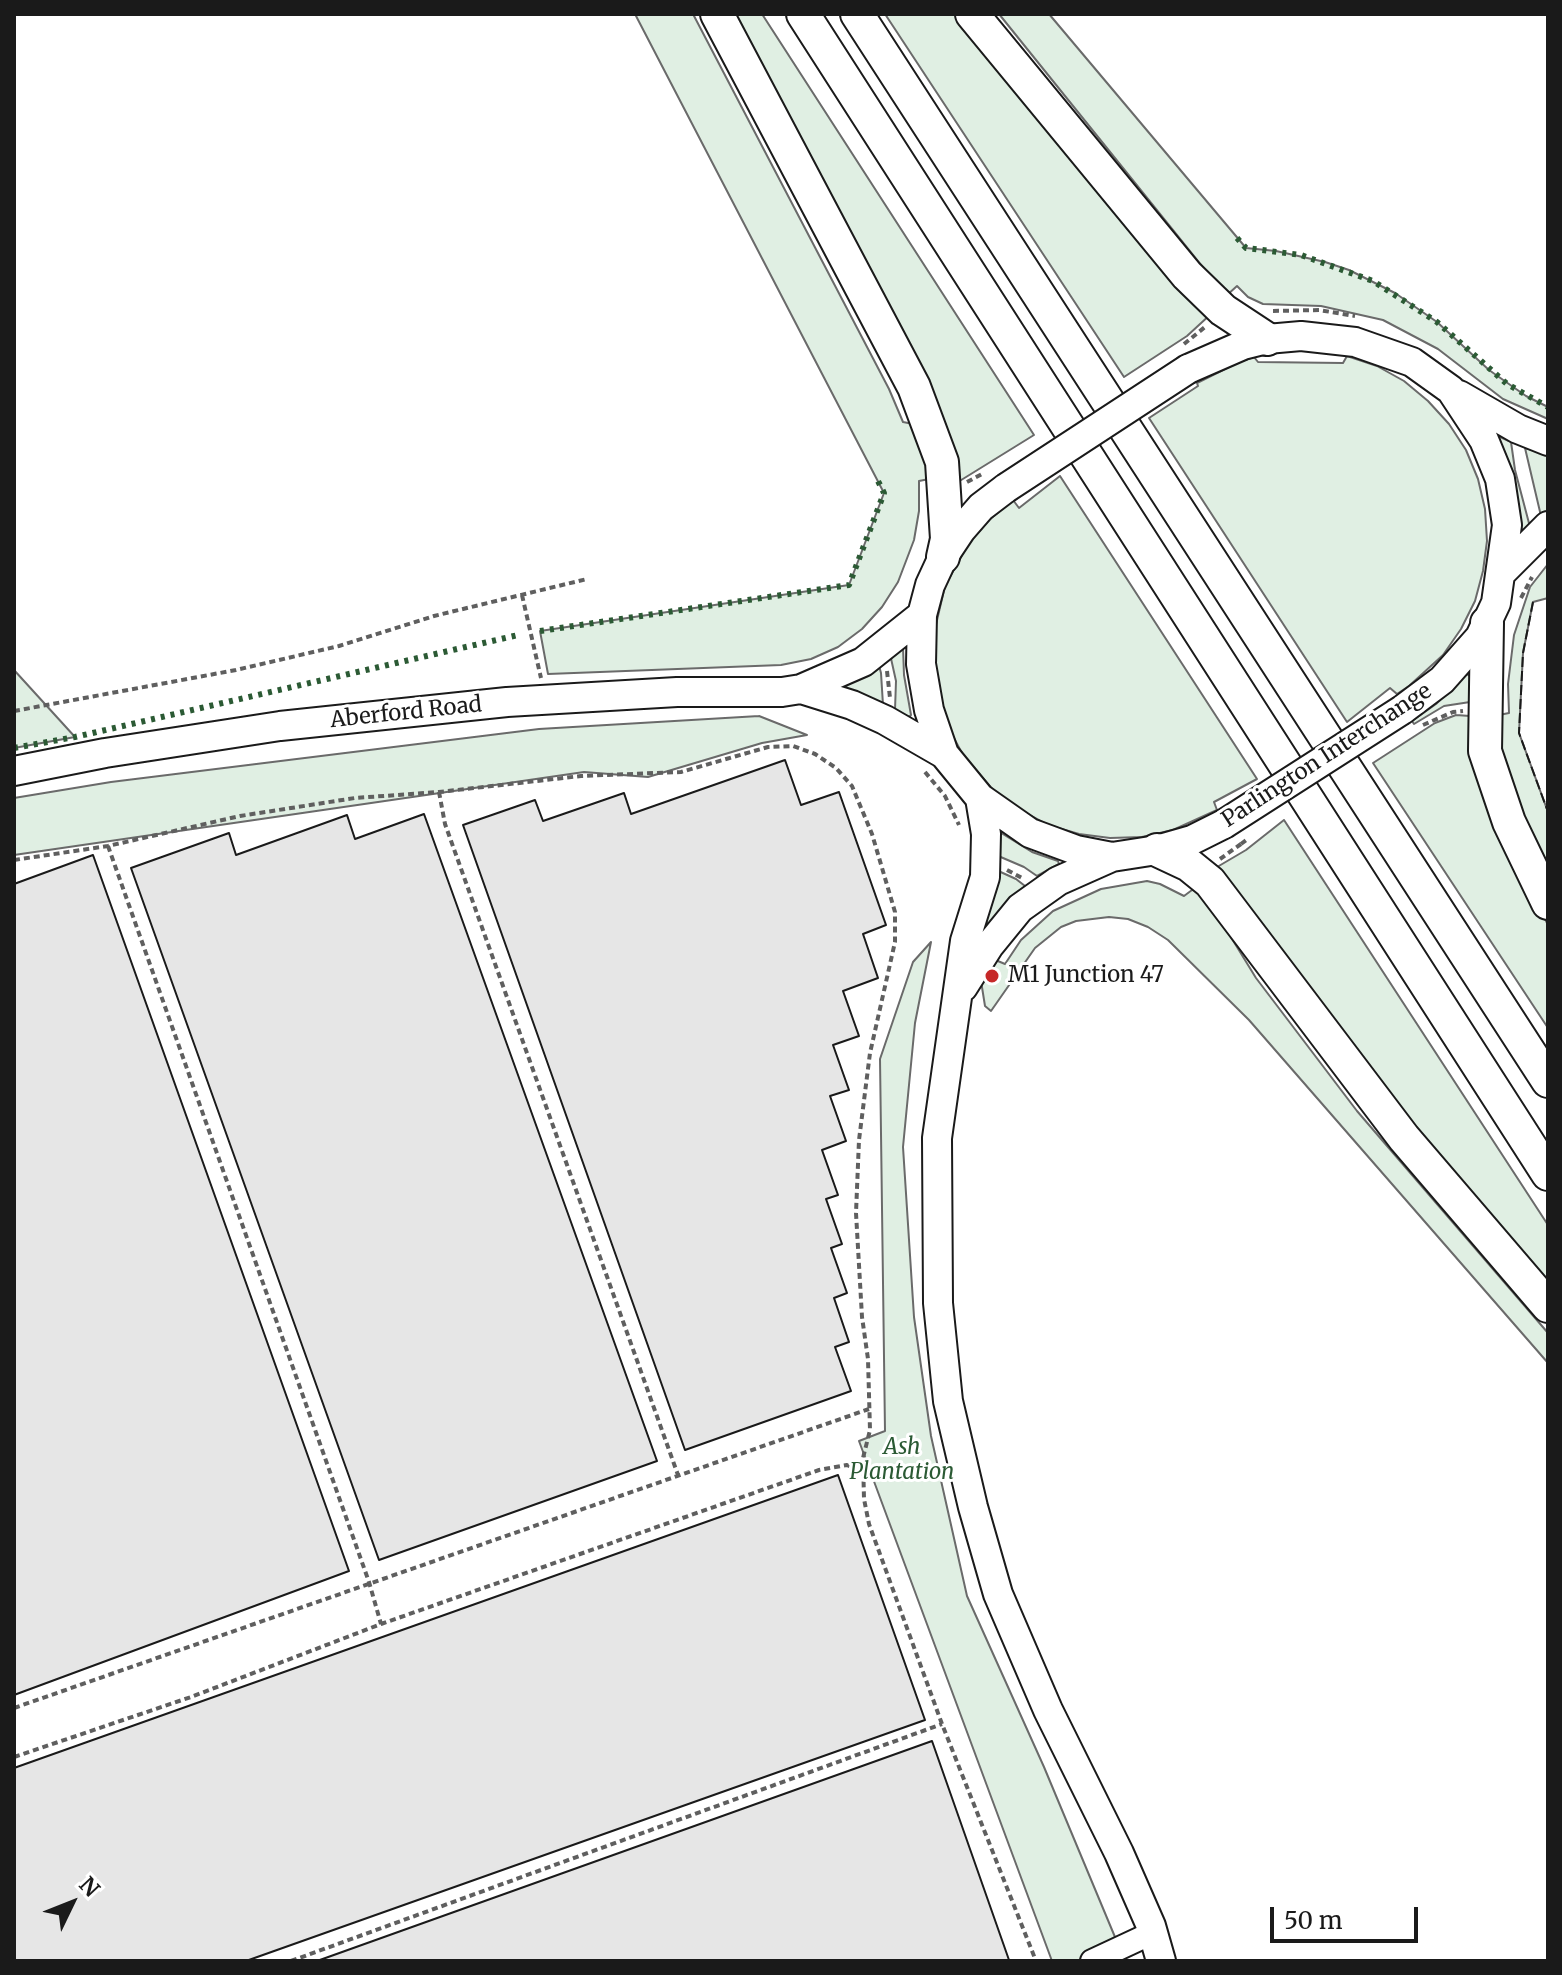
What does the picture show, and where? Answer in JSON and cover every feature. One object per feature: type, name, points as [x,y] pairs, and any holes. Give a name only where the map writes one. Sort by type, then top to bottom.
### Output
[{"type":"highway","points":[[717,14],[914,387],[942,462],[947,539],[943,557]]},
{"type":"highway","points":[[803,14],[1548,1174]]},
{"type":"highway","points":[[857,14],[1548,1081]]},
{"type":"highway","points":[[972,14],[1187,275],[1223,310],[1267,339]]},
{"type":"highway","points":[[1487,623],[1485,751],[1509,822],[1548,903]]},
{"type":"highway","points":[[1157,850],[1200,873],[1218,892],[1404,1138],[1548,1306]]},
{"type":"main road","name":"Parlington Interchange","points":[[1301,336],[1355,342],[1412,362],[1451,390],[1484,440],[1500,479],[1507,525],[1496,603],[1487,623],[1480,637],[1442,680],[1232,834],[1112,857],[1076,850],[1030,833],[980,798],[944,754],[929,710],[921,664],[922,615],[930,585],[943,557],[999,478],[1188,369],[1243,345],[1267,339],[1301,336]]},
{"type":"main road","points":[[1451,390],[1518,429],[1548,441]]},
{"type":"main road","points":[[1501,573],[1548,526]]},
{"type":"main road","name":"Aberford Road","points":[[14,771],[105,753],[280,726],[546,699],[801,689],[844,671],[880,651],[922,615]]},
{"type":"main road","name":"Aberford Road","points":[[801,689],[852,705],[944,754]]},
{"type":"main road","points":[[980,798],[986,834],[985,877],[965,941],[937,1138],[938,1303],[948,1401],[998,1594],[1048,1710],[1119,1853],[1161,1961]]},
{"type":"main road","points":[[958,995],[1005,925],[1041,891],[1112,857]]},
{"type":"lane","points":[[1092,1961],[1152,1933]]},
{"type":"path","points":[[944,487],[999,478]]},
{"type":"path","points":[[14,711],[236,670],[339,646],[434,616],[587,579]]},
{"type":"path","points":[[522,595],[546,699]]},
{"type":"path","points":[[880,651],[889,677],[890,704],[885,720]]},
{"type":"path","points":[[14,860],[108,846],[240,816],[355,798],[581,776],[681,772],[768,747],[793,746],[815,754],[836,768],[852,786],[872,834],[895,912],[895,942],[870,1053],[859,1140],[856,1213],[862,1317],[868,1359],[870,1430],[863,1458],[864,1499],[869,1524],[942,1724],[1036,1961]]},
{"type":"path","points":[[916,764],[945,796],[962,837]]},
{"type":"path","points":[[439,792],[445,824],[678,1475]]},
{"type":"path","points":[[1200,873],[1232,834]]},
{"type":"path","points":[[108,846],[369,1582],[381,1624]]},
{"type":"path","points":[[986,862],[1018,874],[1041,891]]},
{"type":"path","points":[[14,1708],[869,1409]]},
{"type":"path","points":[[14,1757],[191,1697],[381,1624],[819,1470],[847,1465],[863,1472]]},
{"type":"path","points":[[291,1961],[942,1724]]},
{"type":"green space","points":[[635,14],[693,14],[889,389],[903,422],[913,424],[925,459],[929,479],[919,481],[919,511],[914,540],[898,582],[882,607],[862,629],[838,647],[811,659],[781,665],[548,674],[540,631],[849,585],[884,493]]},
{"type":"green space","points":[[724,14],[762,14],[1034,435],[958,482]]},
{"type":"green space","points":[[885,14],[963,14],[1212,313],[1187,336],[1124,377]]},
{"type":"green space","points":[[999,14],[1049,14],[1246,248],[1325,262],[1349,270],[1395,293],[1437,322],[1489,370],[1548,407],[1548,419],[1503,399],[1438,349],[1383,320],[1321,306],[1263,304],[1248,297],[1237,286],[1226,296]]},
{"type":"green space","points":[[1347,356],[1377,366],[1404,381],[1449,424],[1466,450],[1478,479],[1485,509],[1487,541],[1475,601],[1443,655],[1409,686],[1397,694],[1390,688],[1347,722],[1149,418],[1198,386],[1197,383],[1254,357],[1258,362],[1343,363]]},
{"type":"green space","points":[[1498,436],[1511,442],[1530,527],[1520,536],[1517,534],[1495,439]]},
{"type":"green space","points":[[1525,448],[1548,454],[1548,511],[1541,516]]},
{"type":"green space","points":[[1060,476],[1257,779],[1214,802],[1217,810],[1173,830],[1142,837],[1110,838],[1079,834],[1048,825],[994,791],[963,755],[948,727],[935,681],[934,633],[945,586],[968,544],[989,520],[1013,500],[1019,508]]},
{"type":"green space","points":[[1548,564],[1548,598],[1533,602],[1523,653],[1519,733],[1548,812],[1548,865],[1510,794],[1494,716],[1509,713],[1508,684],[1514,635],[1530,587]]},
{"type":"green space","points":[[903,647],[909,717],[895,710],[896,681],[890,654]]},
{"type":"green space","points":[[878,662],[883,705],[828,689]]},
{"type":"green space","points":[[14,670],[75,737],[14,748]]},
{"type":"green space","points":[[1467,674],[1471,677],[1470,702],[1444,706],[1414,724],[1412,721],[1436,704]]},
{"type":"green space","points":[[1456,715],[1470,716],[1505,839],[1548,925],[1548,1028],[1373,763],[1435,723]]},
{"type":"green space","points":[[759,716],[807,735],[762,743],[648,777],[584,772],[14,855],[14,798],[111,782],[539,729]]},
{"type":"green space","points":[[1284,820],[1548,1225],[1548,1285],[1394,1105],[1212,870],[1246,850]]},
{"type":"green space","points":[[998,831],[1059,864],[1037,876],[996,855]]},
{"type":"green space","points":[[994,869],[1025,886],[985,933],[975,931]]},
{"type":"green space","points":[[1147,881],[1184,896],[1196,887],[1218,916],[1256,978],[1357,1111],[1548,1333],[1548,1363],[1249,1020],[1168,940],[1148,927],[1128,919],[1109,917],[1076,921],[1061,927],[1035,948],[991,1011],[985,1006],[981,981],[993,959],[1005,964],[1021,940],[1053,911],[1101,889]]},
{"type":"green space","name":"Ash Plantation","points":[[931,942],[915,1023],[903,1147],[914,1317],[931,1436],[967,1596],[1044,1767],[1125,1961],[1052,1961],[859,1441],[885,1431],[880,1059],[913,962]]},
{"type":"building","points":[[785,760],[801,805],[839,792],[886,925],[863,934],[878,978],[843,991],[859,1036],[833,1045],[849,1090],[830,1096],[846,1141],[822,1150],[838,1195],[826,1199],[842,1244],[831,1248],[847,1293],[834,1298],[849,1342],[835,1347],[851,1391],[685,1450],[463,825],[535,800],[543,821],[624,793],[631,814]]},
{"type":"building","points":[[424,814],[657,1461],[379,1560],[131,868],[229,833],[236,855],[347,815],[355,839]]},
{"type":"building","points":[[93,855],[349,1571],[14,1695],[14,884]]},
{"type":"building","points":[[838,1475],[925,1720],[246,1961],[14,1961],[14,1768]]},
{"type":"building","points":[[932,1741],[1009,1960],[317,1961]]},
{"type":"hedge","points":[[1237,238],[1246,248],[1301,255],[1373,281],[1437,322],[1507,384],[1548,407]]},
{"type":"hedge","points":[[540,631],[849,585],[884,493],[877,479]]},
{"type":"hedge","points":[[14,748],[75,737],[518,635]]},
{"type":"fence","points":[[1533,602],[1523,653],[1519,733],[1548,812]]},
{"type":"place","name":"M1 Junction 47","points":[[992,976]]}]
